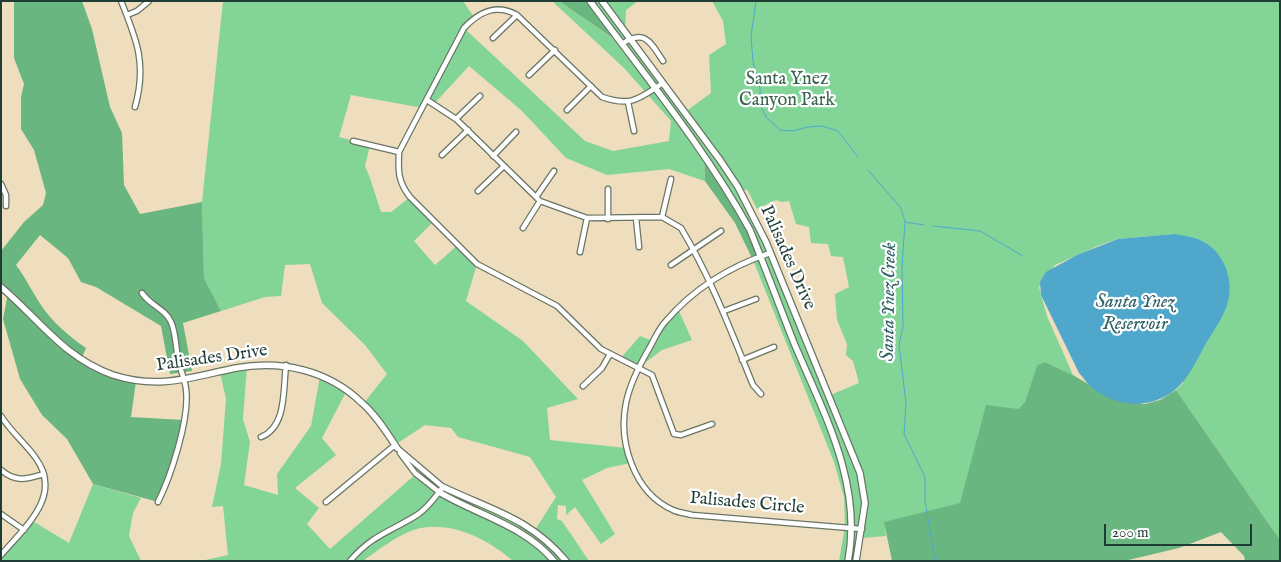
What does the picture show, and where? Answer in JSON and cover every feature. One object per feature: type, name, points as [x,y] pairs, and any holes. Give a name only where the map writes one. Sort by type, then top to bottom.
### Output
[{"type":"street","points":[[121,1],[141,54],[139,93],[135,107]]},
{"type":"street","points":[[127,15],[149,1]]},
{"type":"street","points":[[496,1],[496,8]]},
{"type":"street","name":"Palisades Drive","points":[[590,1],[704,154],[731,194],[750,230],[844,465],[850,499],[851,527],[848,561]]},
{"type":"street","name":"Palisades Drive","points":[[602,1],[720,160],[739,190],[770,253],[860,473],[865,503],[856,561]]},
{"type":"street","points":[[663,83],[638,99],[628,102],[617,102],[602,97],[517,15],[508,10],[496,8],[474,18],[464,28],[399,152],[398,172],[401,186],[410,197],[477,264],[557,306],[601,349],[652,375],[674,434],[681,435],[712,424]]},
{"type":"street","points":[[494,38],[517,15]]},
{"type":"street","points":[[622,44],[630,38],[644,37],[649,40],[663,61]]},
{"type":"street","points":[[529,75],[555,50]]},
{"type":"street","points":[[567,110],[591,86]]},
{"type":"street","points":[[456,119],[480,96]]},
{"type":"street","points":[[427,100],[456,119],[503,167],[538,199],[587,218],[608,220],[662,217],[681,228],[724,311],[753,385],[761,394]]},
{"type":"street","points":[[628,102],[634,131]]},
{"type":"street","points":[[442,155],[468,130]]},
{"type":"street","points":[[494,156],[516,132]]},
{"type":"street","points":[[353,142],[399,152]]},
{"type":"street","points":[[478,191],[503,167]]},
{"type":"street","points":[[522,228],[554,171]]},
{"type":"street","points":[[662,217],[671,180]]},
{"type":"street","points":[[1,184],[6,195],[6,206]]},
{"type":"street","points":[[608,189],[608,220]]},
{"type":"street","points":[[731,194],[739,190]]},
{"type":"street","points":[[580,252],[587,218]]},
{"type":"street","points":[[636,218],[639,247]]},
{"type":"street","points":[[670,264],[721,232]]},
{"type":"street","name":"Palisades Circle","points":[[770,253],[709,280],[664,322],[638,368],[626,403],[626,448],[639,478],[652,494],[673,510],[692,515],[862,529]]},
{"type":"street","name":"Palisades Drive","points":[[1,287],[74,356],[93,367],[136,381],[154,383],[184,381],[235,368],[286,365],[313,373],[347,390],[363,404],[415,473],[441,490],[522,533],[536,542],[554,561]]},
{"type":"street","points":[[142,293],[147,302],[165,313],[171,322],[184,381],[186,408],[170,478],[158,502]]},
{"type":"street","points":[[724,311],[756,299]]},
{"type":"street","points":[[742,360],[774,347]]},
{"type":"street","points":[[583,386],[602,368],[610,354]]},
{"type":"street","points":[[261,437],[273,430],[280,415],[286,365]]},
{"type":"street","points":[[1,416],[36,458],[44,474],[46,490],[42,503],[24,530],[1,555]]},
{"type":"street","points":[[326,502],[396,447]]},
{"type":"street","points":[[1,470],[10,478],[17,480],[27,480],[44,474]]},
{"type":"street","points":[[350,561],[379,534],[417,514],[441,490]]},
{"type":"street","name":"Palisades Drive","points":[[441,490],[525,523],[548,540],[566,561]]},
{"type":"street","points":[[1,514],[24,530]]},
{"type":"green space","points":[[14,1],[82,1],[92,29],[110,107],[122,133],[124,185],[140,214],[202,202],[204,278],[221,311],[183,323],[192,371],[170,374],[161,326],[96,287],[81,282],[68,258],[40,235],[16,265],[50,317],[86,348],[81,360],[136,381],[131,417],[184,420],[170,478],[158,502],[93,484],[67,439],[42,415],[20,379],[3,319],[8,293],[1,287],[1,251],[24,222],[43,205],[46,193],[34,150],[21,129],[21,97],[24,84],[14,58]]},
{"type":"green space","name":"Santa Ynez Canyon Park","points":[[223,1],[463,1],[474,17],[464,28],[585,141],[613,151],[669,141],[671,121],[624,68],[552,1],[559,1],[622,45],[590,1],[638,1],[626,10],[625,32],[685,112],[711,93],[709,55],[726,44],[723,21],[712,1],[1280,1],[1280,540],[1176,390],[1183,383],[1174,234],[1118,239],[1055,265],[1039,287],[1047,316],[1073,375],[1045,362],[1037,365],[1025,402],[1018,409],[1157,480],[885,525],[886,536],[862,538],[858,561],[839,561],[845,526],[844,497],[834,462],[753,260],[704,155],[705,181],[669,169],[607,175],[566,158],[522,111],[469,66],[434,104],[427,100],[423,108],[351,95],[339,137],[370,145],[365,166],[381,212],[391,212],[410,197],[434,221],[414,241],[435,265],[458,245],[477,264],[466,301],[523,341],[578,399],[547,408],[550,440],[626,448],[630,463],[607,468],[582,480],[615,534],[601,544],[575,507],[566,515],[566,506],[558,505],[557,519],[562,521],[589,561],[513,561],[493,546],[470,534],[458,530],[433,527],[421,528],[406,533],[363,561],[201,561],[228,555],[223,506],[212,507],[221,464],[226,399],[220,372],[247,367],[243,419],[250,442],[244,485],[278,495],[277,474],[311,426],[320,376],[347,390],[322,438],[336,455],[295,488],[319,508],[307,524],[330,549],[416,474],[439,492],[443,487],[535,530],[556,497],[530,457],[458,437],[451,428],[425,425],[395,445],[363,404],[387,374],[365,345],[322,303],[310,264],[285,265],[281,296],[265,297],[221,311],[204,278],[202,202]],"holes":[[[747,189],[757,209],[776,200],[782,202],[789,201],[796,224],[809,227],[811,243],[828,244],[831,256],[843,257],[849,287],[835,294],[837,320],[847,344],[846,355],[853,361],[859,383],[828,396],[766,242],[741,193]]]},
{"type":"green space","points":[[559,1],[590,1],[624,46]]},
{"type":"green space","points":[[704,154],[720,177],[760,256],[753,260],[735,223],[705,181]]},
{"type":"green space","points":[[678,309],[692,340],[662,350],[638,368],[620,359],[640,336],[653,341],[665,322]]},
{"type":"green space","points":[[1045,362],[1073,375],[1113,399],[1145,404],[1160,400],[1176,390],[1280,540],[1280,561],[1245,561],[1244,556],[1221,532],[1179,548],[1124,561],[892,561],[884,522],[960,503],[986,405],[1018,409],[1025,402],[1037,365]]},
{"type":"green space","points":[[93,484],[141,498],[133,513],[129,536],[141,561],[1,561],[1,555],[31,520],[69,543]]},
{"type":"water","name":"Santa Ynez Reservoir","points":[[1174,234],[1199,240],[1220,256],[1229,282],[1230,291],[1226,308],[1191,370],[1181,384],[1171,393],[1148,403],[1135,404],[1111,399],[1089,385],[1079,373],[1041,295],[1040,282],[1046,272],[1077,255],[1118,239]]},
{"type":"waterway","name":"Santa Ynez Creek","points":[[756,1],[751,36],[753,62],[760,88],[761,107],[766,117],[780,130],[793,131],[822,126],[838,131],[858,157]]},
{"type":"waterway","name":"Santa Ynez Creek","points":[[868,170],[901,208],[905,222],[902,267],[903,326],[899,345],[906,403],[904,434],[925,477],[925,501],[935,561]]},
{"type":"waterway","points":[[905,222],[924,225]]},
{"type":"waterway","points":[[933,226],[980,231],[1023,256]]}]
